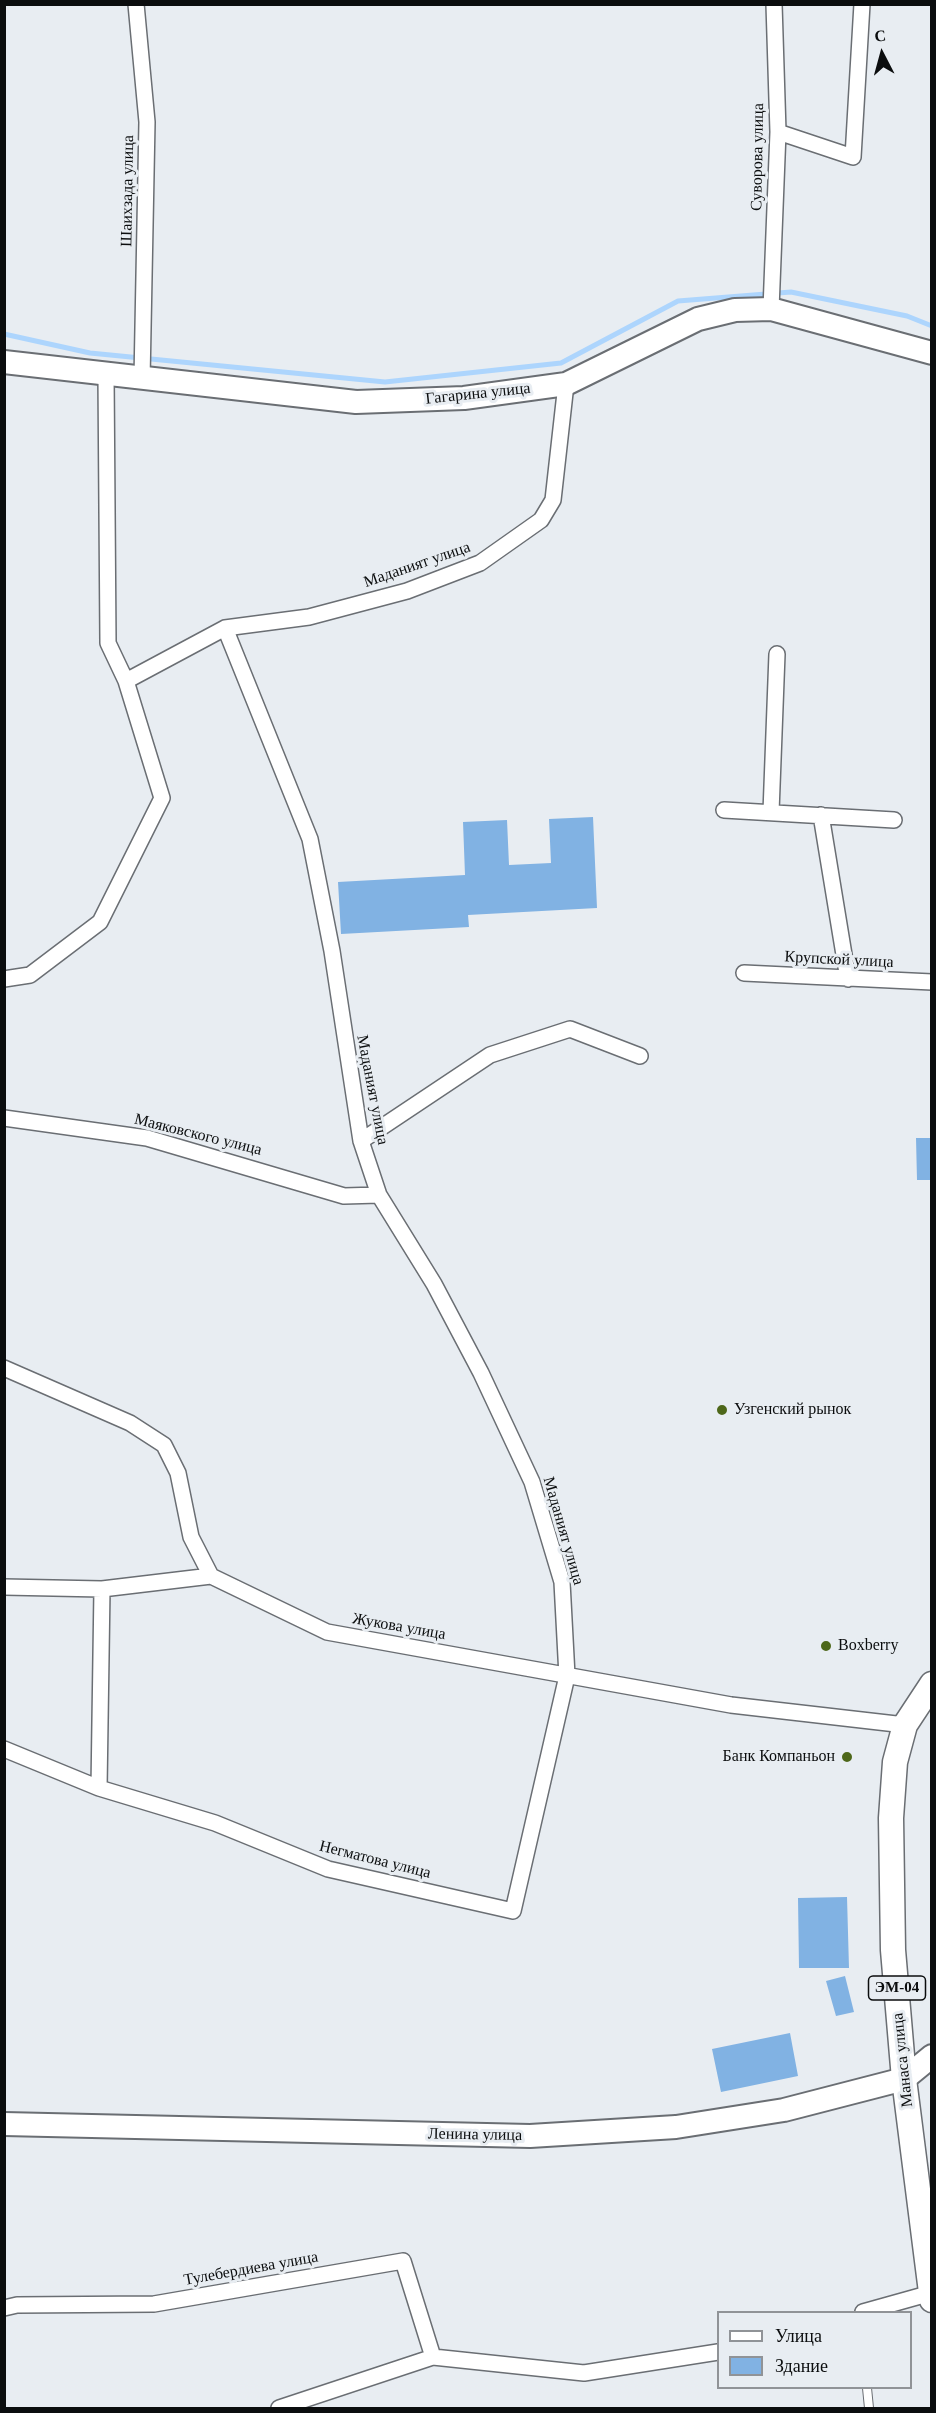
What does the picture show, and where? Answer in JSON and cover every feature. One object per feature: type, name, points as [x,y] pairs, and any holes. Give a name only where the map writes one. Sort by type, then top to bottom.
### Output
[{"type":"main road","name":"Манаса улица","points":[[931,2297],[904,2079],[893,1950],[891,1818],[895,1762],[905,1725],[932,1684]]},
{"type":"street","name":"Шаихзада улица","points":[[136,4],[147,122],[142,379]]},
{"type":"street","name":"Суворова улица","points":[[771,309],[778,132],[774,4]]},
{"type":"street","points":[[778,132],[853,157],[862,4]]},
{"type":"street","name":"Гагарина улица","points":[[4,362],[356,402],[464,398],[566,384],[698,319],[735,310],[771,309],[932,353]]},
{"type":"street","points":[[4,980],[30,975],[100,922],[162,798],[126,681],[108,643],[106,375]]},
{"type":"street","name":"Маданият улица","points":[[126,681],[225,628],[309,617],[407,591],[480,563],[541,520],[553,500],[566,384]]},
{"type":"street","name":"Маданият улица","points":[[225,628],[310,839],[332,951],[362,1141],[379,1195],[434,1284],[481,1373],[532,1482],[562,1582],[567,1676]]},
{"type":"street","points":[[771,812],[777,654]]},
{"type":"street","points":[[724,810],[894,820]]},
{"type":"street","points":[[822,815],[848,979]]},
{"type":"street","name":"Крупской улица","points":[[744,973],[932,982]]},
{"type":"street","points":[[362,1141],[490,1055],[570,1029],[640,1056]]},
{"type":"street","name":"Маяковского улица","points":[[4,1118],[147,1138],[344,1196],[379,1195]]},
{"type":"street","points":[[4,1368],[130,1423],[164,1445],[178,1473],[191,1537],[211,1576],[102,1589],[4,1587]]},
{"type":"street","name":"Жукова улица","points":[[211,1576],[327,1632],[731,1705],[905,1725]]},
{"type":"street","points":[[99,1788],[102,1589]]},
{"type":"street","name":"Негматова улица","points":[[4,1749],[99,1788],[215,1823],[328,1869],[513,1911],[567,1676]]},
{"type":"street","name":"Ленина улица","points":[[4,2124],[530,2136],[676,2127],[784,2110],[904,2079],[932,2056]]},
{"type":"street","name":"Тулебердиева улица","points":[[4,2308],[17,2305],[154,2304],[404,2261],[433,2357]]},
{"type":"street","points":[[872,2311],[931,2297]]},
{"type":"street","points":[[279,2409],[433,2357],[584,2373],[717,2352]]},
{"type":"lane","points":[[867,2389],[869,2409]]},
{"type":"building","points":[[593,817],[597,908],[468,915],[469,927],[341,934],[338,882],[465,875],[463,822],[507,820],[509,865],[551,863],[549,819]]},
{"type":"building","points":[[916,1138],[932,1138],[932,1180],[917,1180]]},
{"type":"building","points":[[847,1897],[849,1968],[799,1968],[798,1898]]},
{"type":"building","points":[[845,1976],[854,2012],[836,2016],[826,1981]]},
{"type":"building","points":[[790,2033],[798,2076],[721,2092],[712,2049]]},
{"type":"waterway","points":[[4,334],[90,353],[385,382],[561,363],[678,301],[791,292],[907,316],[932,326]]},
{"type":"place","name":"Узгенский рынок","points":[[722,1410]]},
{"type":"place","name":"Boxberry","points":[[826,1646]]},
{"type":"place","name":"Банк Компаньон","points":[[847,1757]]}]
